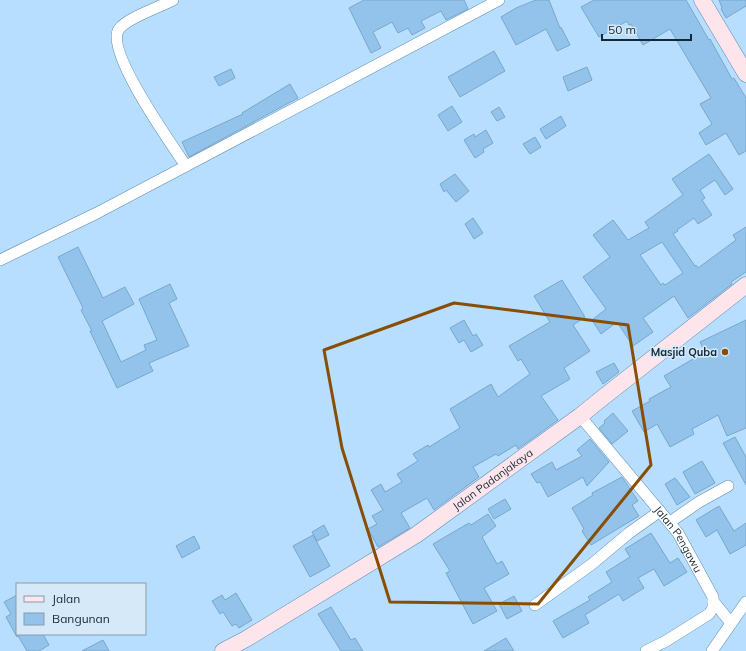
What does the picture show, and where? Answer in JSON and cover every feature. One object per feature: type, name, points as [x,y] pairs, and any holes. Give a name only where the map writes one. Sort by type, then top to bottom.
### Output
[{"type":"street","points":[[173,0],[123,24],[117,33],[116,40],[117,46],[133,82],[186,166]]},
{"type":"street","points":[[0,260],[97,213],[499,0]]},
{"type":"street","points":[[702,0],[746,74]]},
{"type":"street","name":"Jalan Padanjakaya","points":[[223,651],[246,639],[416,535],[580,416],[746,285]]},
{"type":"street","name":"Jalan Pengawu","points":[[580,416],[670,522],[678,533],[713,597],[713,601],[732,623]]},
{"type":"street","points":[[670,522],[699,502],[728,486]]},
{"type":"street","points":[[535,605],[592,564],[629,533],[660,511]]},
{"type":"street","points":[[646,651],[666,641],[709,614],[713,608],[713,601]]},
{"type":"street","points":[[712,651],[746,602]]},
{"type":"highlighted area","points":[[454,303],[628,325],[651,465],[538,604],[390,602],[342,448],[324,350]]},
{"type":"building","points":[[364,0],[464,0],[468,9],[446,20],[441,11],[421,21],[425,28],[412,35],[408,28],[398,33],[392,22],[373,32],[381,48],[371,53],[349,8]]},
{"type":"building","points":[[536,0],[549,0],[560,28],[561,27],[570,45],[557,51],[546,29],[516,45],[501,17],[516,8]]},
{"type":"building","points":[[594,0],[686,0],[732,79],[734,78],[746,98],[746,151],[739,155],[726,133],[706,145],[699,133],[712,124],[700,104],[711,98],[670,29],[643,45],[631,24],[629,25],[627,21],[599,37],[581,7]]},
{"type":"building","points":[[719,0],[746,0],[746,6],[726,18],[721,9]]},
{"type":"building","points":[[494,51],[505,71],[460,97],[448,77]]},
{"type":"building","points":[[587,67],[592,80],[568,91],[563,77]]},
{"type":"building","points":[[231,69],[235,78],[219,86],[214,77]]},
{"type":"building","points":[[290,84],[298,98],[189,157],[182,142],[243,114],[242,113]]},
{"type":"building","points":[[452,106],[462,122],[448,131],[438,115]]},
{"type":"building","points":[[499,107],[505,117],[497,121],[491,112]]},
{"type":"building","points":[[561,116],[566,126],[546,139],[540,129]]},
{"type":"building","points":[[486,130],[493,143],[483,149],[484,152],[475,158],[464,140],[474,134],[475,137]]},
{"type":"building","points":[[535,137],[541,147],[530,154],[523,144]]},
{"type":"building","points":[[709,154],[733,189],[725,195],[715,180],[700,190],[705,198],[702,200],[712,215],[698,224],[694,218],[673,234],[695,266],[696,265],[698,268],[736,240],[733,235],[746,227],[746,272],[731,282],[732,284],[688,318],[674,296],[643,318],[653,332],[633,346],[617,322],[601,334],[592,320],[606,309],[583,277],[610,257],[593,235],[613,220],[628,240],[649,228],[645,222],[683,195],[672,179]],"holes":[[[662,242],[683,273],[665,285],[663,283],[661,285],[640,255]]]},
{"type":"building","points":[[455,174],[469,191],[456,202],[446,190],[444,192],[440,184]]},
{"type":"building","points":[[473,218],[483,233],[474,239],[465,224]]},
{"type":"building","points":[[78,247],[103,298],[125,287],[134,304],[102,321],[121,362],[146,350],[144,345],[157,340],[139,299],[170,284],[177,299],[169,303],[189,346],[149,363],[153,371],[117,388],[81,310],[83,308],[58,257]]},
{"type":"building","points":[[562,280],[585,317],[573,325],[590,351],[564,368],[570,379],[541,396],[558,420],[518,449],[516,445],[498,456],[496,454],[473,467],[479,477],[434,510],[427,498],[401,513],[410,528],[378,547],[368,529],[377,524],[372,516],[383,510],[371,490],[381,484],[385,492],[402,482],[397,474],[418,461],[413,454],[428,445],[429,447],[460,428],[450,409],[491,384],[498,397],[530,374],[521,359],[518,361],[509,346],[550,322],[534,296]]},
{"type":"building","points":[[464,320],[473,336],[476,334],[483,345],[471,352],[464,340],[459,343],[450,328]]},
{"type":"building","points":[[746,320],[746,428],[727,436],[718,415],[692,429],[694,434],[670,447],[657,424],[644,432],[632,411],[650,401],[649,399],[671,387],[664,376],[705,352],[700,342]]},
{"type":"building","points":[[614,363],[619,372],[603,384],[596,372]]},
{"type":"building","points":[[613,413],[628,431],[612,444],[599,428]]},
{"type":"building","points":[[735,437],[746,457],[746,485],[723,443]]},
{"type":"building","points":[[590,439],[609,462],[587,486],[583,477],[548,497],[540,482],[537,483],[531,474],[552,462],[556,470],[582,456],[577,450]]},
{"type":"building","points":[[702,461],[715,483],[695,494],[683,472]]},
{"type":"building","points":[[622,477],[638,501],[632,505],[639,516],[591,545],[582,531],[584,529],[572,508],[593,495],[592,493]]},
{"type":"building","points":[[675,478],[690,497],[677,505],[665,484]]},
{"type":"building","points":[[505,499],[511,509],[494,519],[488,509]]},
{"type":"building","points":[[719,506],[734,531],[746,523],[746,545],[730,554],[717,530],[706,537],[696,520]]},
{"type":"building","points":[[488,514],[496,526],[482,537],[497,564],[502,561],[509,574],[484,588],[497,611],[473,624],[446,573],[450,571],[433,544],[469,523],[471,525]]},
{"type":"building","points":[[324,525],[329,535],[317,541],[312,532]]},
{"type":"building","points":[[651,533],[670,563],[678,558],[687,572],[664,586],[654,569],[638,578],[644,588],[623,601],[619,594],[585,615],[589,623],[563,638],[553,621],[590,600],[588,597],[612,582],[606,572],[630,557],[625,549]]},
{"type":"building","points":[[313,535],[330,566],[310,577],[293,546]]},
{"type":"building","points":[[194,536],[200,548],[182,558],[176,546]]},
{"type":"building","points":[[236,593],[252,620],[239,628],[236,624],[232,626],[223,612],[220,614],[212,601],[222,595],[225,600]]},
{"type":"building","points":[[16,596],[17,637],[6,617],[11,614],[4,602]]},
{"type":"building","points":[[514,596],[522,611],[507,619],[499,604]]},
{"type":"building","points":[[331,607],[351,640],[355,638],[363,651],[341,651],[318,614]]},
{"type":"building","points":[[18,635],[44,635],[49,645],[39,651],[27,651]]},
{"type":"building","points":[[506,638],[514,651],[484,651]]},
{"type":"building","points":[[103,640],[109,651],[82,651]]},
{"type":"place","name":"Masjid Quba","points":[[725,352]]}]
